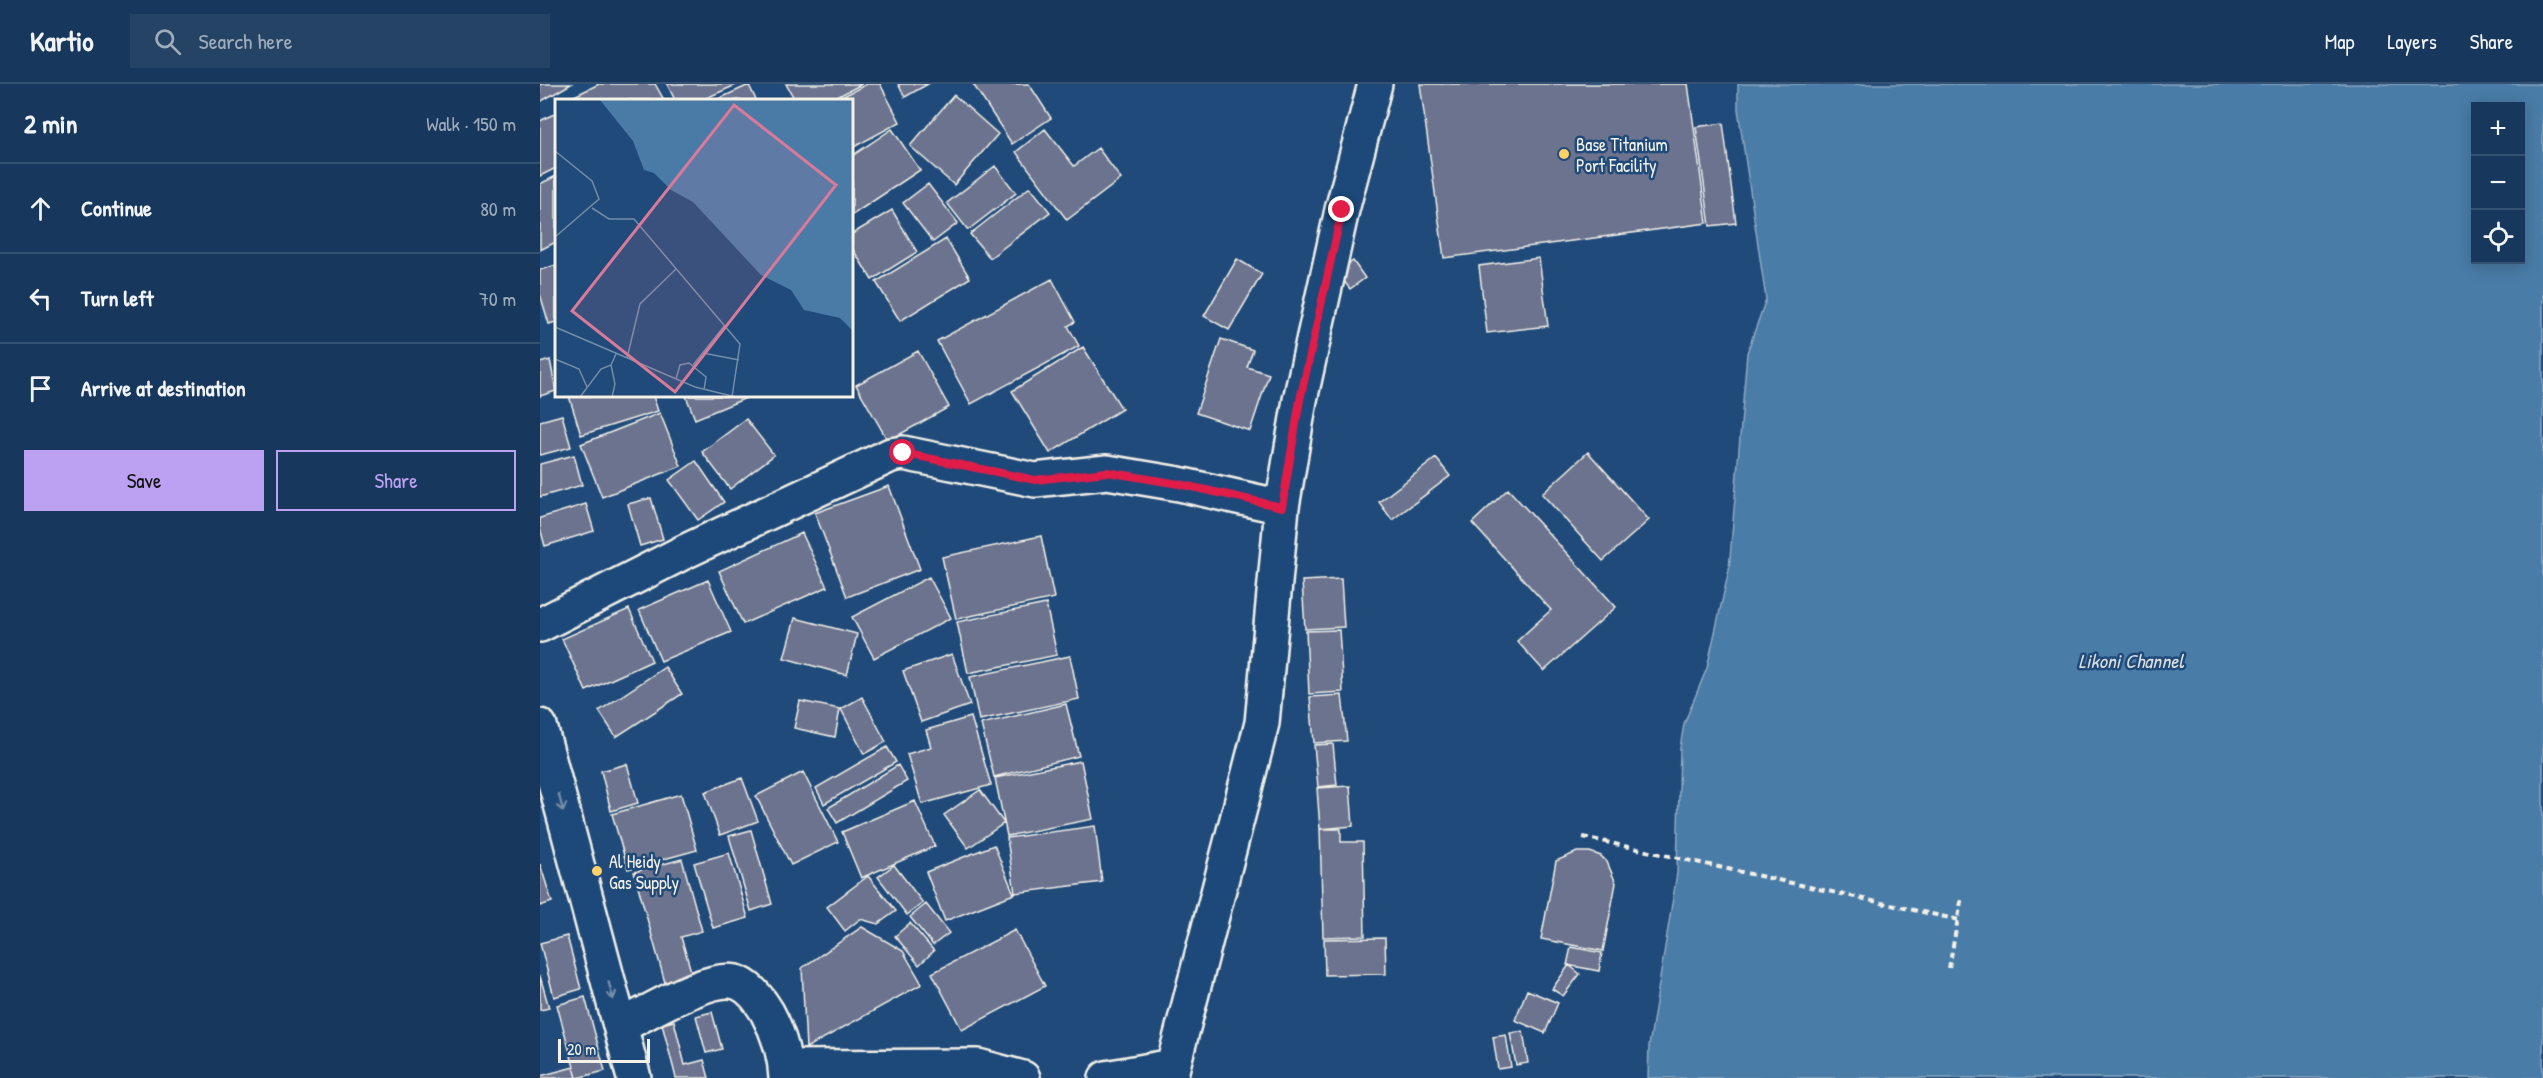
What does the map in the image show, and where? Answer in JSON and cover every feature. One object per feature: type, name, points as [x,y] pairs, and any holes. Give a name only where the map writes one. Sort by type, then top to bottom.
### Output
[{"type":"main road","points":[[1106,1078],[1171,1072],[1262,723],[1282,507],[1300,400],[1342,210],[1375,84]]},
{"type":"main road","points":[[540,625],[684,552],[891,455],[903,453],[1035,480],[1107,472],[1179,484],[1282,507]]},
{"type":"main road","points":[[540,726],[634,1078]]},
{"type":"main road","points":[[621,1026],[701,987],[725,980],[739,982],[762,1003],[776,1029],[786,1072],[909,1072],[978,1066],[1023,1078]]},
{"type":"path","points":[[1584,837],[1959,920]]},
{"type":"path","points":[[1949,968],[1962,896]]},
{"type":"water","name":"Likoni Channel","points":[[1738,84],[2543,84],[2543,1078],[1648,1078],[1649,1046],[1677,873],[1680,748],[1684,724],[1707,668],[1729,570],[1747,353],[1766,299],[1738,109]]},
{"type":"building","points":[[540,84],[571,84],[540,102]]},
{"type":"building","points":[[599,84],[655,84],[663,99],[568,99]]},
{"type":"building","points":[[667,84],[738,84],[704,99],[674,99]]},
{"type":"building","points":[[786,84],[862,84],[833,99],[794,99]]},
{"type":"building","points":[[867,84],[880,84],[900,122],[854,147],[854,99],[838,99]]},
{"type":"building","points":[[898,84],[928,84],[905,97]]},
{"type":"building","points":[[973,84],[1029,84],[1051,118],[1012,144]]},
{"type":"building","name":"Base Titanium Port Facility","points":[[1420,84],[1688,84],[1707,223],[1444,258]]},
{"type":"building","points":[[749,85],[756,99],[718,99]]},
{"type":"building","points":[[954,95],[998,134],[954,185],[910,146]]},
{"type":"building","points":[[555,114],[555,168],[540,176],[540,121]]},
{"type":"building","points":[[1723,123],[1736,223],[1710,226],[1696,127]]},
{"type":"building","points":[[892,129],[920,170],[854,214],[854,155]]},
{"type":"building","points":[[1045,129],[1074,166],[1098,148],[1121,179],[1067,220],[1016,152]]},
{"type":"building","points":[[995,166],[1016,193],[968,230],[947,203]]},
{"type":"building","points":[[555,176],[555,242],[540,250],[540,184]]},
{"type":"building","points":[[928,184],[958,223],[933,242],[903,203]]},
{"type":"building","points":[[1030,187],[1050,212],[990,258],[970,234]]},
{"type":"building","points":[[892,210],[917,252],[872,280],[854,251],[854,233]]},
{"type":"building","points":[[946,239],[970,278],[900,321],[876,282]]},
{"type":"building","points":[[1539,258],[1548,326],[1487,333],[1479,266]]},
{"type":"building","points":[[1237,259],[1262,274],[1229,330],[1204,316]]},
{"type":"building","points":[[1353,261],[1365,278],[1350,289],[1337,272]]},
{"type":"building","points":[[555,265],[555,322],[549,324],[540,294],[540,270]]},
{"type":"building","points":[[1052,279],[1075,322],[1068,326],[1079,346],[971,404],[937,341]]},
{"type":"building","points":[[1221,339],[1253,350],[1247,367],[1269,374],[1250,431],[1196,413]]},
{"type":"building","points":[[1083,347],[1122,409],[1050,453],[1012,391]]},
{"type":"building","points":[[918,351],[949,407],[888,441],[856,385]]},
{"type":"building","points":[[550,360],[555,391],[540,396],[540,363]]},
{"type":"building","points":[[570,398],[654,398],[658,411],[581,435]]},
{"type":"building","points":[[687,398],[746,398],[695,419]]},
{"type":"building","points":[[660,413],[681,466],[602,497],[581,444]]},
{"type":"building","points":[[562,415],[571,447],[540,455],[540,421]]},
{"type":"building","points":[[746,419],[774,455],[730,489],[702,452]]},
{"type":"building","points":[[1588,452],[1649,520],[1603,561],[1542,494]]},
{"type":"building","points":[[574,455],[582,485],[540,497],[540,464]]},
{"type":"building","points":[[1436,458],[1450,476],[1392,520],[1379,502]]},
{"type":"building","points":[[696,461],[724,502],[698,520],[669,480]]},
{"type":"building","points":[[889,486],[920,569],[847,597],[815,513]]},
{"type":"building","points":[[1508,489],[1616,607],[1544,671],[1517,641],[1551,610],[1472,523]]},
{"type":"building","points":[[651,498],[663,539],[640,546],[628,504]]},
{"type":"building","points":[[586,504],[594,531],[545,546],[540,518]]},
{"type":"building","points":[[802,533],[827,587],[743,624],[719,571]]},
{"type":"building","points":[[1041,536],[1054,598],[956,619],[942,557]]},
{"type":"building","points":[[929,577],[951,618],[874,658],[852,617]]},
{"type":"building","points":[[1341,579],[1344,627],[1305,629],[1302,581]]},
{"type":"building","points":[[708,580],[731,632],[661,661],[639,610]]},
{"type":"building","points":[[1046,604],[1057,655],[968,673],[957,622]]},
{"type":"building","points":[[629,609],[652,661],[586,691],[562,639]]},
{"type":"building","points":[[795,618],[857,634],[847,675],[784,658]]},
{"type":"building","points":[[1339,630],[1343,692],[1309,694],[1306,631]]},
{"type":"building","points":[[952,654],[970,705],[921,722],[903,671]]},
{"type":"building","points":[[1070,656],[1079,699],[979,720],[970,677]]},
{"type":"building","points":[[665,667],[682,694],[616,737],[599,711]]},
{"type":"building","points":[[1342,695],[1347,741],[1314,743],[1310,697]]},
{"type":"building","points":[[862,697],[886,742],[864,754],[841,709]]},
{"type":"building","points":[[800,701],[840,709],[835,737],[794,728]]},
{"type":"building","points":[[1066,704],[1079,756],[994,777],[981,724]]},
{"type":"building","points":[[971,717],[991,785],[922,804],[907,754],[931,747],[926,730]]},
{"type":"building","points":[[1333,744],[1337,785],[1318,787],[1314,745]]},
{"type":"building","points":[[887,747],[896,762],[824,804],[816,788]]},
{"type":"building","points":[[1081,761],[1093,819],[1007,836],[995,778]]},
{"type":"building","points":[[627,764],[638,803],[611,811],[601,771]]},
{"type":"building","points":[[898,765],[907,781],[837,823],[828,808]]},
{"type":"building","points":[[803,772],[838,842],[791,865],[756,796]]},
{"type":"building","points":[[742,778],[758,821],[720,835],[705,792]]},
{"type":"building","points":[[1350,786],[1353,826],[1320,829],[1317,788]]},
{"type":"building","points":[[980,790],[1004,823],[968,848],[944,815]]},
{"type":"building","points":[[681,794],[697,850],[628,869],[612,814]]},
{"type":"building","points":[[915,801],[935,846],[861,878],[842,832]]},
{"type":"building","points":[[1095,826],[1102,882],[1015,893],[1007,838]]},
{"type":"building","points":[[1320,829],[1341,829],[1341,842],[1363,842],[1365,936],[1323,937]]},
{"type":"building","points":[[751,830],[772,904],[751,911],[729,836]]},
{"type":"building","points":[[994,845],[1014,894],[945,921],[926,872]]},
{"type":"building","points":[[1577,852],[1590,852],[1601,856],[1607,862],[1616,883],[1603,951],[1541,939],[1556,861]]},
{"type":"building","points":[[729,853],[748,918],[713,928],[694,863]]},
{"type":"building","points":[[682,859],[702,931],[681,937],[693,978],[666,986],[634,872]]},
{"type":"building","points":[[540,864],[552,902],[540,906]]},
{"type":"building","points":[[894,865],[923,903],[907,915],[878,877]]},
{"type":"building","points":[[868,876],[896,911],[878,924],[860,919],[845,931],[827,907]]},
{"type":"building","points":[[926,904],[949,933],[933,945],[910,917]]},
{"type":"building","points":[[910,923],[934,951],[919,965],[895,936]]},
{"type":"building","points":[[862,927],[903,951],[922,984],[806,1048],[802,968]]},
{"type":"building","points":[[1015,930],[1045,986],[962,1030],[932,973]]},
{"type":"building","points":[[567,936],[581,989],[554,997],[540,943]]},
{"type":"building","points":[[1385,938],[1386,974],[1325,975],[1324,939]]},
{"type":"building","points":[[1571,947],[1602,953],[1599,971],[1567,965]]},
{"type":"building","points":[[1569,965],[1580,974],[1563,996],[1552,989]]},
{"type":"building","points":[[540,976],[549,1008],[540,1010]]},
{"type":"building","points":[[1527,990],[1558,1003],[1545,1033],[1515,1020]]},
{"type":"building","points":[[585,997],[605,1071],[577,1078],[557,1005]]},
{"type":"building","points":[[712,1012],[722,1049],[706,1053],[696,1016]]},
{"type":"building","points":[[674,1021],[685,1065],[704,1060],[709,1078],[676,1078],[662,1024]]},
{"type":"building","points":[[1523,1031],[1528,1063],[1516,1065],[1510,1033]]},
{"type":"building","points":[[1506,1035],[1511,1067],[1498,1069],[1493,1037]]},
{"type":"building","points":[[574,1067],[577,1078],[540,1078],[540,1076]]},
{"type":"place","name":"Base Titanium Port Facility","points":[[1564,154]]},
{"type":"place","name":"Al Heidy Gas Supply","points":[[597,871]]},
{"type":"route","points":[[903,453],[1035,480],[1107,472],[1179,484],[1282,507],[1300,400],[1342,210]]}]
